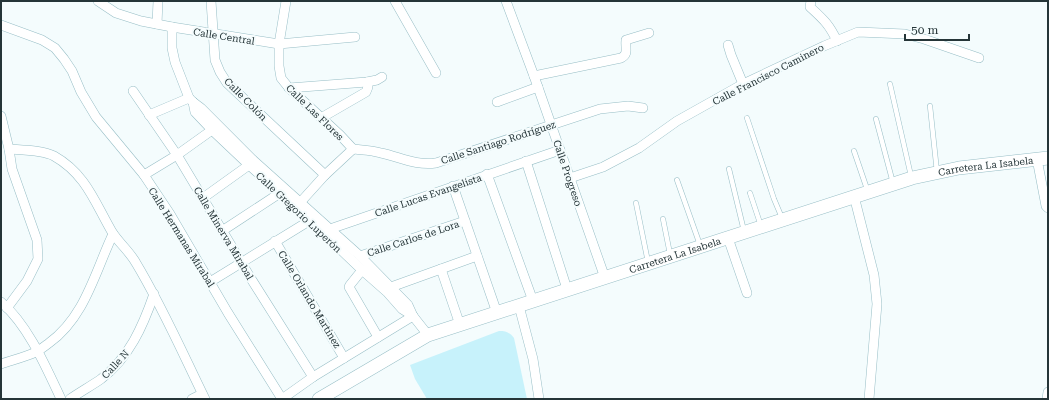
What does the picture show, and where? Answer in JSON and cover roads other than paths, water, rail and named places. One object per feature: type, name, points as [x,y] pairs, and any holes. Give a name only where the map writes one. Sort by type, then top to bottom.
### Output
[{"type":"main road","name":"Carretera La Isabela","points":[[319,399],[428,335],[567,289],[671,257],[893,183],[938,172],[1042,159]]},
{"type":"street","name":"Calle Central","points":[[98,1],[116,13],[157,24],[279,44],[355,37]]},
{"type":"street","points":[[112,11],[113,1]]},
{"type":"street","points":[[157,24],[158,1]]},
{"type":"street","name":"Calle Colón","points":[[211,1],[215,60],[227,83],[325,175]]},
{"type":"street","name":"Calle Las Flores","points":[[286,1],[279,44],[278,66],[281,78],[289,88],[353,149]]},
{"type":"street","points":[[395,1],[436,73]]},
{"type":"street","name":"Calle Progreso","points":[[506,1],[605,278]]},
{"type":"street","points":[[811,1],[810,7],[823,18],[836,40]]},
{"type":"street","name":"Calle Hermanas Mirabal","points":[[1,26],[42,40],[55,48],[68,65],[81,92],[96,117],[144,175],[170,214],[282,399]]},
{"type":"street","name":"Calle Gregorio Luperón","points":[[172,27],[172,48],[175,62],[195,112],[212,130],[360,256],[408,305],[413,316],[428,335]]},
{"type":"street","name":"Calle Francisco Caminero","points":[[570,178],[603,167],[639,148],[677,121],[743,84],[836,40],[858,32],[905,34],[924,38],[979,58]]},
{"type":"street","points":[[534,76],[621,58],[625,56],[627,51],[626,40],[649,33]]},
{"type":"street","points":[[728,45],[743,84]]},
{"type":"street","points":[[289,88],[367,82],[377,80],[382,77]]},
{"type":"street","points":[[321,118],[366,92],[368,87],[367,82]]},
{"type":"street","points":[[497,102],[538,87]]},
{"type":"street","name":"Calle Minerva Mirabal","points":[[133,91],[177,155],[222,231],[313,377]]},
{"type":"street","points":[[149,115],[191,100]]},
{"type":"street","name":"Calle Gregorio Luperón","points":[[191,100],[201,108],[251,162]]},
{"type":"street","name":"Calle Santiago Rodríguez","points":[[353,149],[380,152],[416,163],[436,163],[600,109],[628,106],[643,108]]},
{"type":"street","points":[[1,116],[12,169],[37,240],[38,259],[27,282],[4,305],[24,330],[61,399]]},
{"type":"street","points":[[144,175],[177,155],[212,130]]},
{"type":"street","points":[[9,149],[34,151],[53,155],[71,168],[87,186],[113,234],[135,261],[154,294],[203,396],[192,399]]},
{"type":"street","points":[[299,205],[325,175],[353,149]]},
{"type":"street","name":"Calle Lucas Evangelista","points":[[330,229],[560,150]]},
{"type":"street","points":[[1042,159],[1046,206],[1048,208]]},
{"type":"street","points":[[526,161],[567,289]]},
{"type":"street","points":[[203,198],[251,162]]},
{"type":"street","points":[[487,174],[533,301]]},
{"type":"street","points":[[452,186],[497,313]]},
{"type":"street","points":[[222,231],[282,191]]},
{"type":"street","points":[[854,196],[874,275],[877,304],[869,399]]},
{"type":"street","name":"Calle Gregorio Luperón","points":[[299,205],[309,220],[387,292],[402,309],[413,316]]},
{"type":"street","points":[[210,282],[309,220]]},
{"type":"street","name":"Calle Carlos de Lora","points":[[360,256],[465,221]]},
{"type":"street","points":[[1,364],[37,352],[59,336],[79,311],[94,282],[113,234]]},
{"type":"street","points":[[728,238],[747,293]]},
{"type":"street","name":"Calle Orlando Martínez","points":[[275,241],[344,358]]},
{"type":"street","points":[[391,287],[477,256]]},
{"type":"street","points":[[441,269],[460,325]]},
{"type":"street","points":[[362,270],[350,287],[378,337]]},
{"type":"street","name":"Calle N","points":[[70,399],[102,379],[126,355],[144,322],[154,294]]},
{"type":"street","points":[[519,306],[533,359],[539,399]]},
{"type":"street","points":[[282,399],[313,377],[413,316]]},
{"type":"street","points":[[1047,399],[1048,392]]},
{"type":"lane","points":[[890,84],[912,178]]},
{"type":"lane","points":[[930,106],[938,172]]},
{"type":"lane","points":[[747,118],[782,220]]},
{"type":"lane","points":[[876,119],[893,183]]},
{"type":"lane","points":[[854,151],[868,192]]},
{"type":"lane","points":[[729,169],[744,233]]},
{"type":"lane","points":[[677,180],[700,247]]},
{"type":"lane","points":[[750,193],[761,227]]},
{"type":"lane","points":[[636,204],[648,264]]},
{"type":"lane","points":[[663,219],[671,257]]}]
